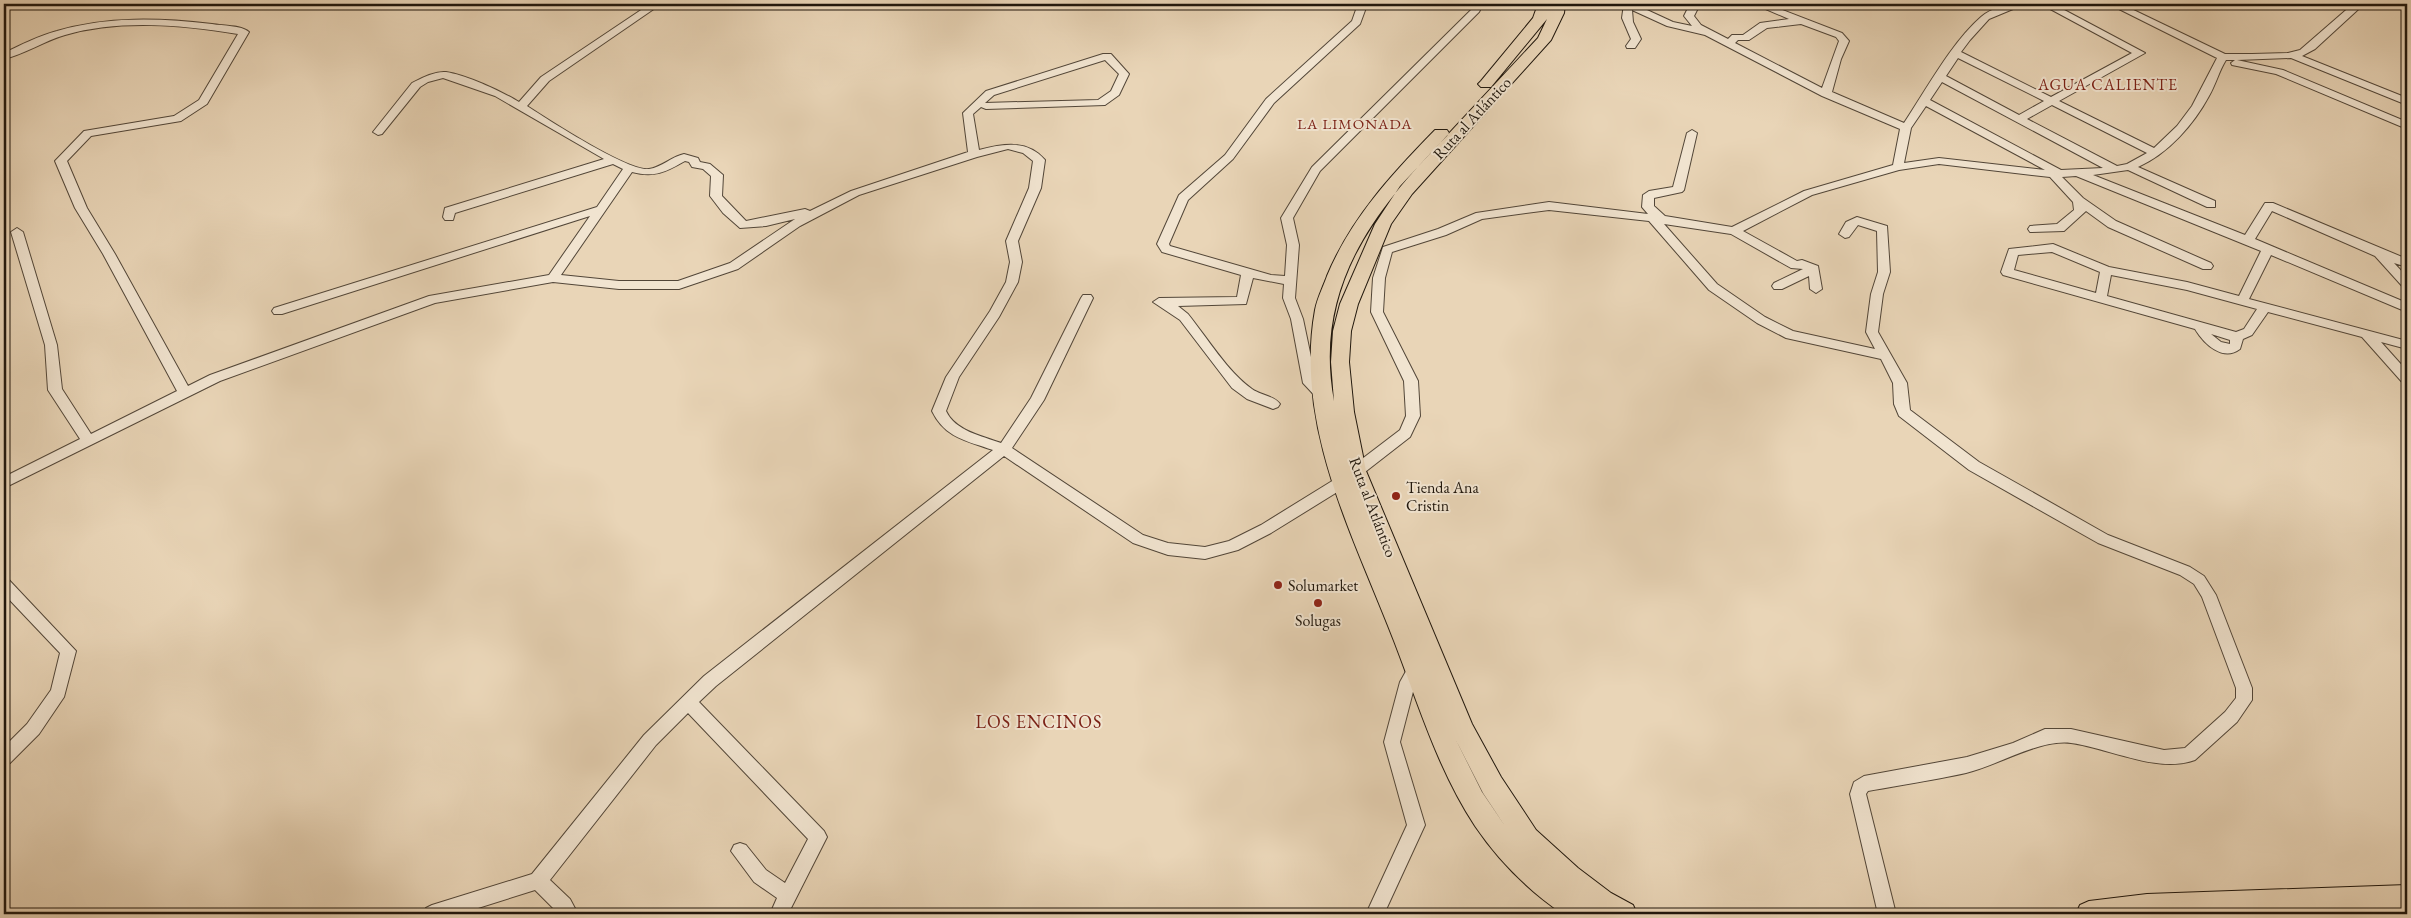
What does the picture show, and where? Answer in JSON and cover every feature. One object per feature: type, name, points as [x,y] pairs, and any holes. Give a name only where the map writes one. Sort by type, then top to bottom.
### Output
[{"type":"highway","name":"Ruta al Atlántico","points":[[1544,4],[1540,19],[1490,80],[1390,187],[1348,245],[1325,308],[1320,351],[1322,395],[1416,669],[1446,744],[1473,800],[1507,847],[1548,886],[1585,914]]},
{"type":"highway","name":"Ruta al Atlántico","points":[[1558,4],[1557,13],[1544,40],[1406,190],[1383,224],[1349,304],[1342,332],[1340,362],[1349,477],[1462,729],[1492,785],[1527,838],[1569,877],[1602,902],[1624,914]]},
{"type":"highway","points":[[2089,914],[2147,907],[2407,897]]},
{"type":"street","points":[[521,106],[545,79],[656,4]]},
{"type":"street","points":[[1322,395],[1310,384],[1296,319],[1289,298],[1293,245],[1286,218],[1316,169],[1476,10],[1478,4]]},
{"type":"street","points":[[1631,46],[1636,39],[1628,23],[1626,10],[1629,4],[1670,24],[1708,33]]},
{"type":"street","points":[[1695,4],[1689,16],[1698,27],[1708,33],[1826,94],[1906,128]]},
{"type":"street","points":[[1759,4],[1839,35],[1844,41],[1836,59],[1826,94]]},
{"type":"street","points":[[1898,167],[1906,128],[1966,38],[1986,17],[2020,4]]},
{"type":"street","points":[[2019,118],[2140,53],[2046,4]]},
{"type":"street","points":[[2114,4],[2222,59],[2279,72],[2407,126]]},
{"type":"street","points":[[1734,231],[1808,194],[1898,167],[1939,161],[2057,174],[2130,167],[2155,153],[2171,138],[2203,98],[2216,66],[2222,59],[2302,53],[2344,14],[2359,4]]},
{"type":"street","points":[[1291,281],[1271,279],[1166,249],[1163,244],[1183,198],[1229,157],[1270,100],[1357,22],[1362,5]]},
{"type":"street","points":[[1729,44],[1735,37],[1745,38],[1754,28],[1766,24],[1801,20]]},
{"type":"street","points":[[4,56],[67,31],[125,23],[195,24],[244,32],[203,102],[177,119],[88,133],[61,161],[81,208],[109,254],[184,393]]},
{"type":"street","points":[[1957,54],[2155,153]]},
{"type":"street","points":[[2290,54],[2407,102]]},
{"type":"street","points":[[974,154],[968,113],[990,93],[1107,56],[1124,74],[1115,93],[1101,104],[986,106]]},
{"type":"street","points":[[378,132],[416,85],[436,76],[444,76],[499,94],[579,142],[629,168],[647,172],[665,168],[684,157],[694,160],[696,165],[706,166],[717,175],[716,196],[727,210],[744,225],[766,222],[826,208]]},
{"type":"street","points":[[1941,78],[2114,169]]},
{"type":"street","points":[[1924,101],[2057,174],[2079,201],[2112,224],[2207,266]]},
{"type":"street","points":[[2392,119],[2407,118]]},
{"type":"street","points":[[1692,133],[1678,190],[1649,195],[1648,207],[1713,287],[1761,320],[1790,335],[1886,356]]},
{"type":"street","points":[[4,483],[215,378],[433,299],[553,278],[619,285],[679,285],[734,266],[796,223],[855,194],[974,154],[1008,146],[1028,151],[1039,160],[1035,188],[1012,241],[1016,251],[1013,281],[962,363],[941,401],[938,411],[944,422],[963,435],[1004,449],[1138,539],[1168,549],[1205,553],[1233,546],[1266,529],[1349,477],[1405,433],[1413,416],[1411,381],[1377,312],[1380,278],[1387,250],[1480,216],[1549,206],[1585,208],[1734,231],[1794,265],[1802,264],[1814,269]]},
{"type":"street","points":[[449,217],[449,212],[614,160]]},
{"type":"street","points":[[2130,167],[2157,181],[2211,204]]},
{"type":"street","points":[[553,278],[629,168]]},
{"type":"street","points":[[2077,173],[2268,249],[2407,308]]},
{"type":"street","points":[[2034,230],[2060,228],[2080,211],[2079,201]]},
{"type":"street","points":[[2248,241],[2269,206],[2291,213],[2380,255],[2407,263]]},
{"type":"street","points":[[278,311],[601,209]]},
{"type":"street","points":[[1845,234],[1850,225],[1857,221],[1883,229],[1884,272],[1876,300],[1872,332],[1900,383],[1901,404],[1904,413],[1974,466],[2103,539],[2137,554],[2186,571],[2198,580],[2209,595],[2244,688],[2244,700],[2231,718],[2189,755],[2164,757],[2072,736],[2044,736],[2016,749],[1966,764],[1864,784],[1860,787],[1858,794],[1887,914]]},
{"type":"street","points":[[17,232],[51,344],[55,390],[89,440]]},
{"type":"street","points":[[2264,308],[2248,332],[2236,337],[2236,346],[2232,348],[2219,347],[2211,342],[2199,326],[2007,272],[2013,252],[2053,248],[2106,270],[2187,286],[2407,345]]},
{"type":"street","points":[[2242,300],[2268,249]]},
{"type":"street","points":[[2380,255],[2407,284]]},
{"type":"street","points":[[1778,286],[1814,269]]},
{"type":"street","points":[[1814,269],[1816,289]]},
{"type":"street","points":[[2101,298],[2106,270]]},
{"type":"street","points":[[1248,272],[1242,301],[1160,302],[1178,311],[1237,385],[1252,396],[1273,404]]},
{"type":"street","points":[[432,914],[538,880],[650,740],[710,680],[1004,449],[1037,400],[1087,298]]},
{"type":"street","points":[[2366,334],[2407,379]]},
{"type":"street","points":[[4,584],[68,651],[58,692],[33,729],[4,758]]},
{"type":"street","points":[[1375,914],[1416,825],[1392,742],[1408,682],[1416,669]]},
{"type":"street","points":[[688,702],[818,837],[779,914]]},
{"type":"street","points":[[740,851],[760,876],[789,896]]},
{"type":"street","points":[[538,880],[564,905],[569,914]]},
{"type":"place","name":"Tienda Ana Cristin","points":[[1396,496]]},
{"type":"place","name":"Solumarket","points":[[1278,585]]},
{"type":"place","name":"Solugas","points":[[1318,603]]},
{"type":"district","name":"AGUA CALIENTE","points":[[2108,84]]},
{"type":"district","name":"LA LIMONADA","points":[[1355,123]]},
{"type":"district","name":"LOS ENCINOS","points":[[1039,721]]}]
